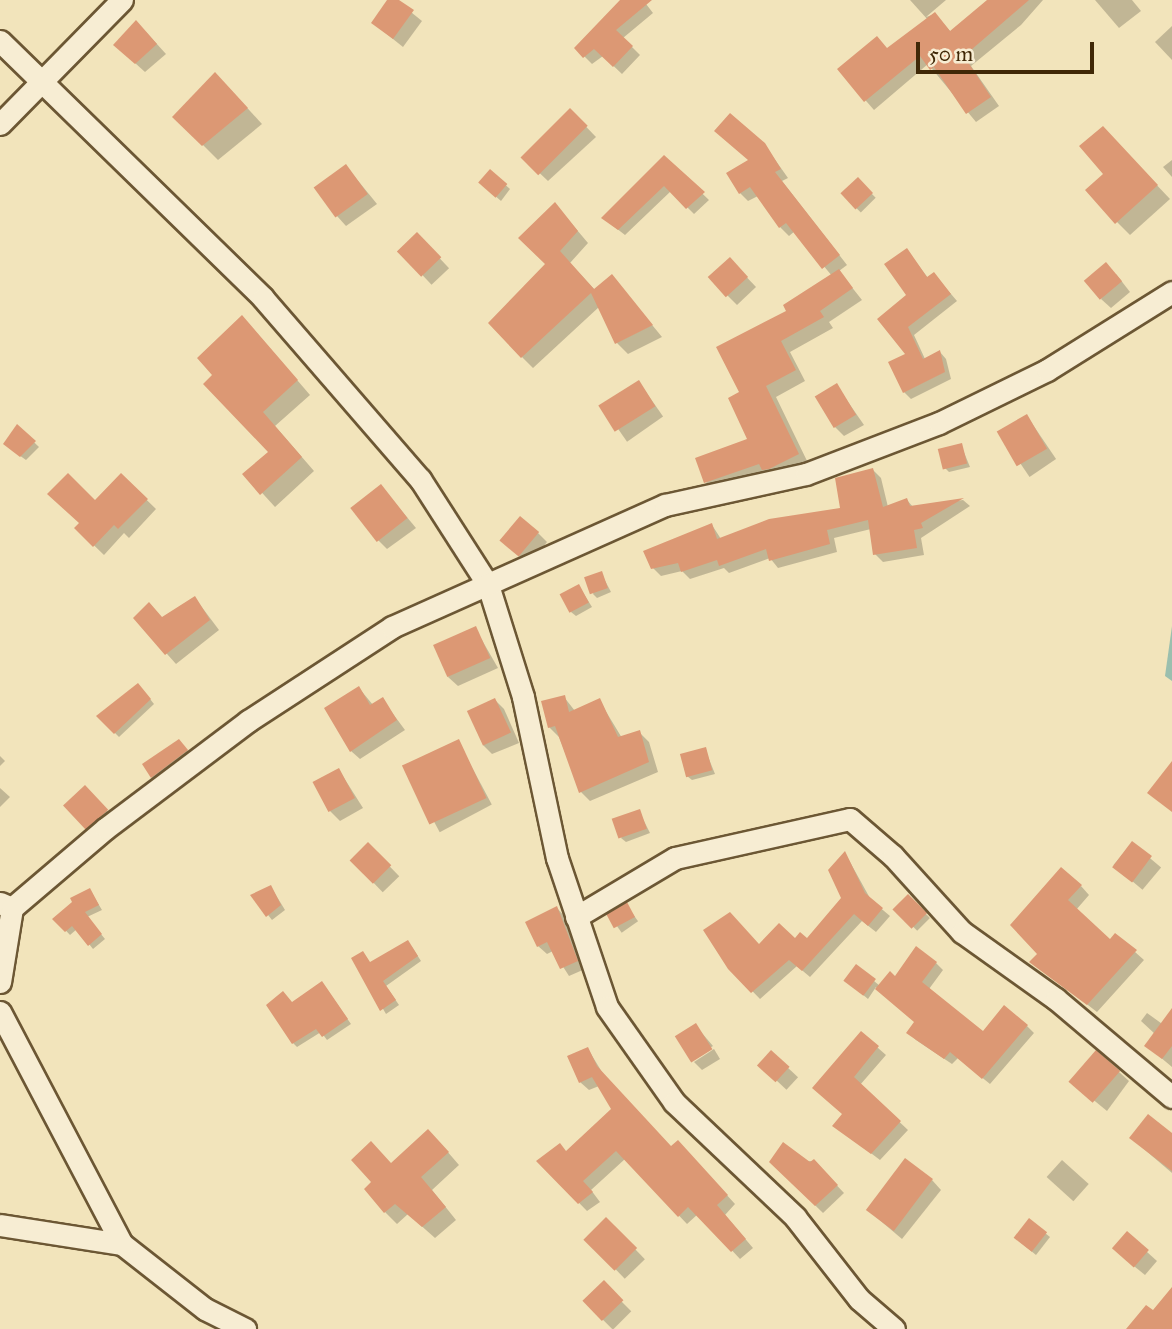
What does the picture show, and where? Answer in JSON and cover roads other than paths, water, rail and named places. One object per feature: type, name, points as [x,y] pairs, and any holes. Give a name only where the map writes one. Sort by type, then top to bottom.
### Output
[{"type":"street","points":[[0,124],[122,0]]},
{"type":"street","points":[[0,41],[43,79],[262,298],[421,479],[488,585],[523,697],[557,858],[607,1007],[674,1102],[795,1217],[859,1299],[894,1329]]},
{"type":"street","points":[[0,982],[6,906],[248,722],[392,627],[665,505],[806,474],[939,424],[1047,370],[1172,292]]},
{"type":"street","points":[[576,917],[675,858],[850,819],[893,856],[962,932],[1056,999],[1172,1097]]},
{"type":"street","points":[[0,1012],[122,1244],[205,1310],[245,1329]]},
{"type":"street","points":[[0,1225],[122,1244]]}]
